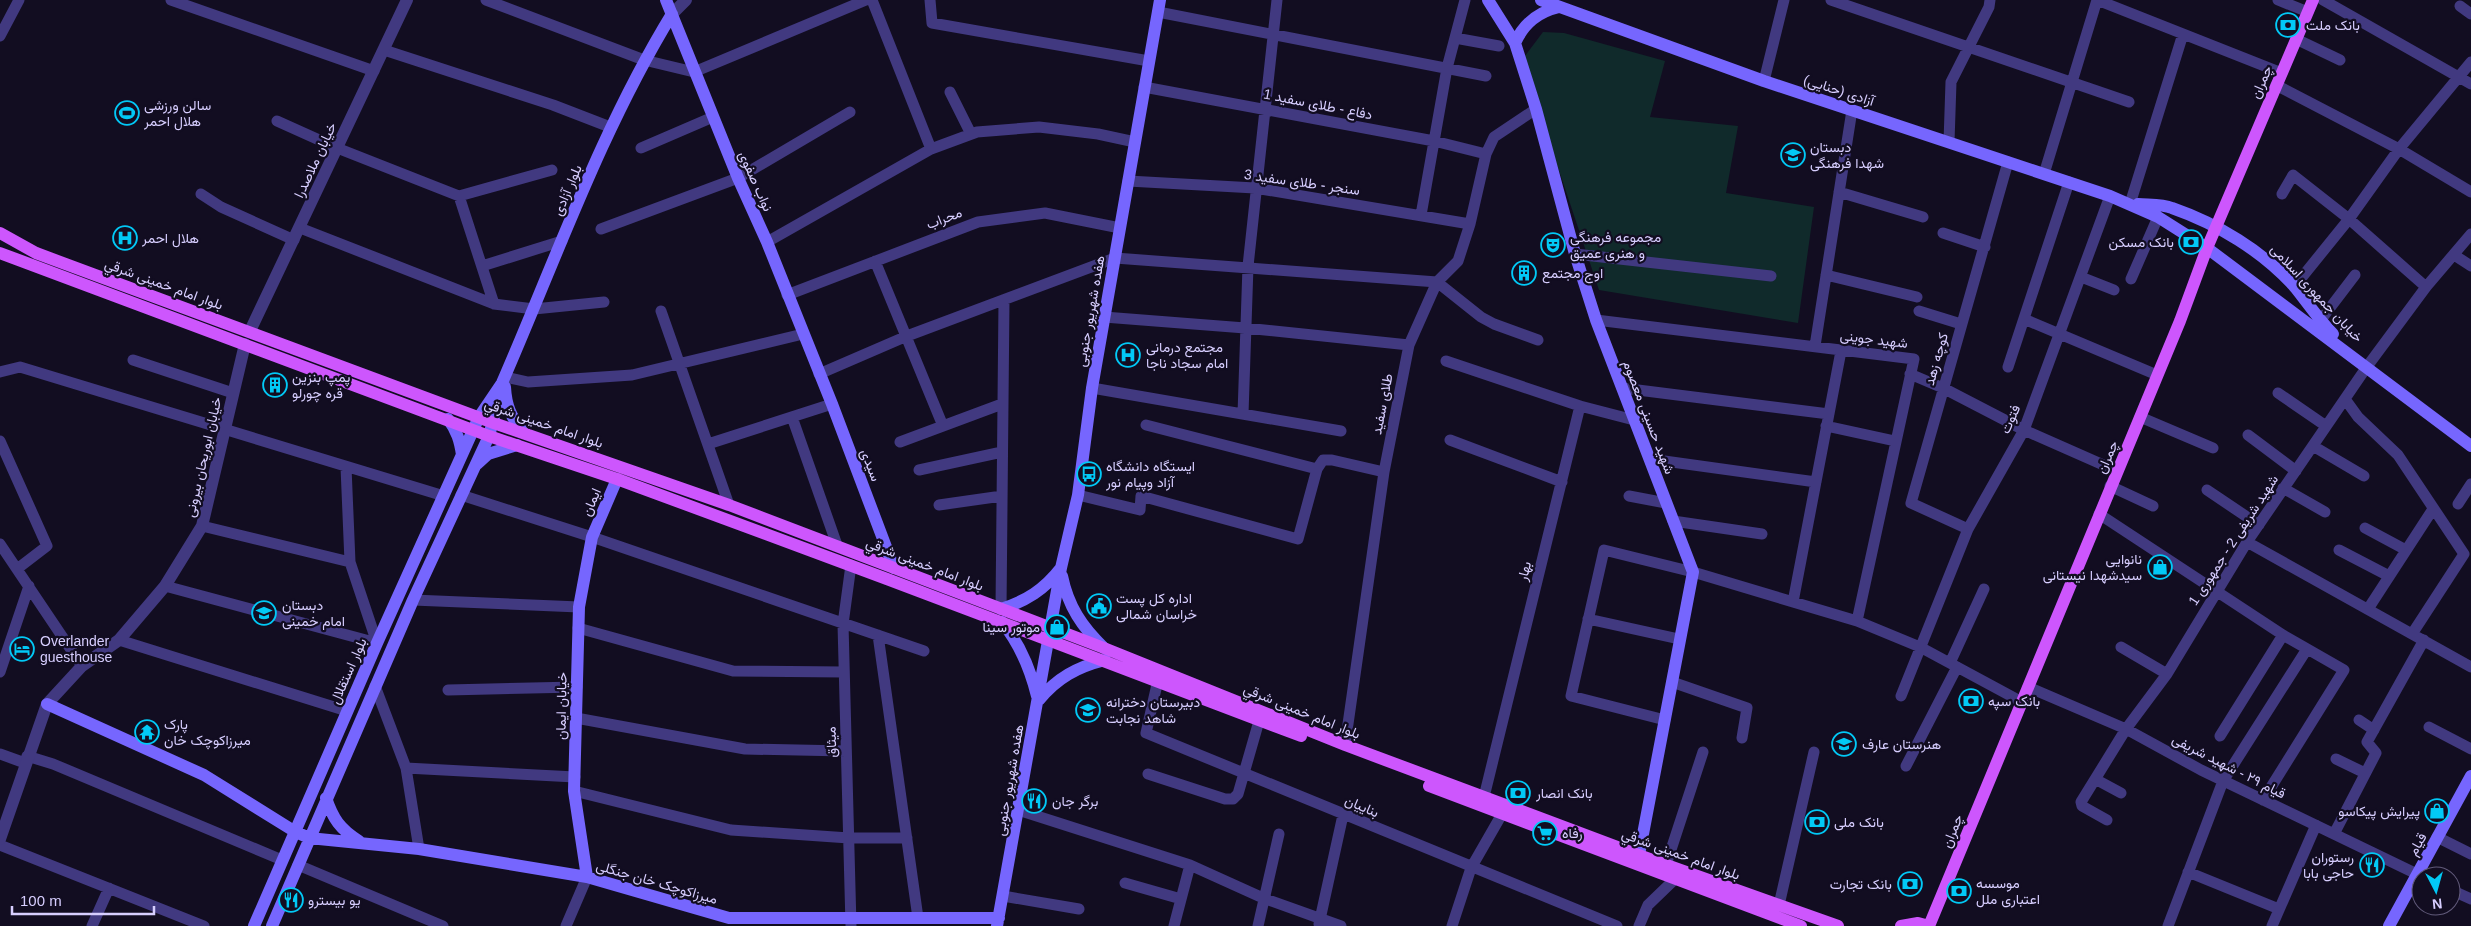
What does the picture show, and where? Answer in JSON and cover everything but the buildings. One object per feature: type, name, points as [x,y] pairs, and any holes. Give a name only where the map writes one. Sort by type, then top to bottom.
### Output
[{"type":"main road","name":"نواب صفوی","points":[[666,0],[738,178],[767,242],[819,374]]},
{"type":"main road","name":"شهید حسینی معصوم","points":[[1488,0],[1515,43],[1536,109],[1575,254],[1596,320],[1693,572]]},
{"type":"main road","name":"آزادی (حنایی)","points":[[1541,0],[1764,81],[2110,196],[2158,217],[2207,248]]},
{"type":"main road","name":"هفده شهریور جنوبی","points":[[998,922],[1061,568],[1078,495],[1092,388],[1159,6]]},
{"type":"main road","name":"چمران","points":[[1929,926],[2098,514],[2140,417],[2207,248],[2311,6]]},
{"type":"main road","points":[[1515,43],[1525,26],[1532,19],[1549,9],[1559,7]]},
{"type":"main road","name":"بلوار آزادی","points":[[474,430],[479,417],[503,380],[610,127],[644,60],[672,14]]},
{"type":"main road","name":"آزادی (حنایی)","points":[[2130,204],[2171,207],[2216,228]]},
{"type":"main road","name":"خیابان جمهوری اسلامی","points":[[2216,228],[2262,254],[2294,287],[2320,321],[2366,368]]},
{"type":"main road","name":"بلوار امام خمینی شرقي","points":[[0,233],[36,253],[479,417],[837,545],[868,564],[891,571],[1050,634],[1639,855],[1838,926]]},
{"type":"main road","name":"خیابان جمهوری اسلامی","points":[[2207,248],[2471,446]]},
{"type":"main road","name":"بلوار امام خمینی شرقي","points":[[0,253],[448,419],[488,436],[617,479],[851,565],[868,564]]},
{"type":"main road","name":"سیدی","points":[[819,374],[832,404],[891,571]]},
{"type":"main road","name":"بلوار آزادی","points":[[488,436],[494,422],[503,380]]},
{"type":"main road","points":[[503,380],[506,402],[512,418],[523,432]]},
{"type":"main road","points":[[448,419],[460,439],[462,456]]},
{"type":"main road","name":"بلوار استقلال","points":[[254,926],[377,643],[474,430]]},
{"type":"main road","points":[[272,926],[412,600],[488,436]]},
{"type":"main road","points":[[475,465],[488,454],[518,445]]},
{"type":"main road","name":"ایمان","points":[[592,537],[617,479]]},
{"type":"main road","name":"خیابان ایمان","points":[[587,877],[574,792],[579,607],[592,537]]},
{"type":"main road","points":[[1061,568],[1065,591],[1074,613],[1104,654],[1061,678],[1038,700],[1025,658],[1002,615],[1046,585],[1061,568]]},
{"type":"main road","points":[[1639,855],[1693,572]]},
{"type":"main road","name":"بلوار امام خمینی شرقي","points":[[1104,654],[1158,680],[1259,721],[1801,926]]},
{"type":"main road","points":[[47,704],[204,775],[294,831]]},
{"type":"main road","name":"قیام","points":[[2423,866],[2471,776]]},
{"type":"main road","points":[[326,798],[333,818],[343,831],[363,843]]},
{"type":"main road","name":"میرزاکوچک خان جنگلی","points":[[294,831],[309,838],[419,849],[587,877],[738,922],[998,922]]},
{"type":"main road","name":"قیام","points":[[2389,926],[2411,889]]},
{"type":"main road","points":[[1901,926],[1918,923],[1929,926]]},
{"type":"street","points":[[0,36],[18,0]]},
{"type":"street","points":[[171,0],[374,71]]},
{"type":"street","name":"خیابان ملاصدرا","points":[[250,331],[407,0]]},
{"type":"street","points":[[486,0],[644,60],[694,72],[866,0]]},
{"type":"street","points":[[672,14],[686,0]]},
{"type":"street","points":[[872,0],[931,149]]},
{"type":"street","points":[[930,0],[932,23],[1149,61]]},
{"type":"street","points":[[1244,414],[1244,328],[1248,266],[1277,0]]},
{"type":"street","points":[[1421,215],[1447,68],[1465,0]]},
{"type":"street","points":[[1764,81],[1784,0]]},
{"type":"street","points":[[1831,0],[2129,102]]},
{"type":"street","points":[[1948,142],[1951,82],[1989,7],[1990,0]]},
{"type":"street","points":[[2044,174],[2097,0],[2282,73]]},
{"type":"street","points":[[2278,0],[2311,6]]},
{"type":"street","points":[[2323,0],[2471,84]]},
{"type":"street","points":[[1159,6],[1274,34],[1486,76]]},
{"type":"street","points":[[2460,6],[2471,14]]},
{"type":"street","points":[[2130,204],[2183,34]]},
{"type":"street","points":[[1455,38],[1499,46]]},
{"type":"street","points":[[2296,39],[2340,60]]},
{"type":"street","points":[[384,50],[610,127]]},
{"type":"street","points":[[2294,287],[2349,219],[2399,149],[2471,62]]},
{"type":"street","points":[[2276,85],[2399,149],[2471,192]]},
{"type":"street","name":"دفاع - طلای سفید 1","points":[[1144,87],[1434,141],[1486,154]]},
{"type":"street","points":[[950,92],[971,134]]},
{"type":"street","name":"طلای سفید","points":[[1345,745],[1384,472],[1409,345],[1437,282],[1458,261],[1470,224],[1486,154],[1494,137],[1536,109]]},
{"type":"street","points":[[1815,346],[1852,110]]},
{"type":"street","points":[[602,229],[738,178],[850,112]]},
{"type":"street","points":[[641,148],[713,117]]},
{"type":"street","points":[[277,122],[459,196],[552,170]]},
{"type":"street","points":[[767,242],[931,149],[971,134],[1039,127],[1098,134],[1135,142]]},
{"type":"street","name":"کوچه زهد","points":[[1968,529],[1911,503],[2008,162]]},
{"type":"street","points":[[2282,194],[2293,175],[2349,219],[2426,287]]},
{"type":"street","name":"سنجر - طلای سفید 3","points":[[1128,182],[1256,188],[1470,224]]},
{"type":"street","points":[[2008,367],[2069,182]]},
{"type":"street","points":[[1840,192],[1923,217]]},
{"type":"street","points":[[201,194],[221,207],[494,304],[534,309],[604,302]]},
{"type":"street","points":[[459,196],[494,304]]},
{"type":"street","name":"فتوت","points":[[1901,696],[1968,529],[2024,430],[2110,196]]},
{"type":"street","name":"محراب","points":[[787,295],[978,222],[1045,213],[1120,228]]},
{"type":"street","points":[[2131,279],[2158,217]]},
{"type":"street","points":[[1943,233],[1985,247]]},
{"type":"street","name":"شهید شریفی 2 - جمهوری 1","points":[[2107,820],[2082,806],[2081,802],[2095,779],[2126,730],[2167,674],[2247,542],[2366,368],[2426,287],[2471,234]]},
{"type":"street","points":[[482,266],[562,241]]},
{"type":"street","points":[[1575,254],[1771,276]]},
{"type":"street","points":[[2454,255],[2471,266]]},
{"type":"street","points":[[819,374],[907,336],[1115,258],[1248,266],[1437,282],[1481,317],[1494,324],[1538,340]]},
{"type":"street","points":[[874,261],[907,336],[943,426]]},
{"type":"street","points":[[1826,275],[1917,297]]},
{"type":"street","points":[[2320,321],[2355,275]]},
{"type":"street","points":[[2081,277],[2114,290]]},
{"type":"street","points":[[1002,615],[1004,300]]},
{"type":"street","points":[[661,311],[729,505]]},
{"type":"street","points":[[1919,312],[1961,324]]},
{"type":"street","points":[[1104,317],[1244,328],[1409,345]]},
{"type":"street","name":"شهید جوینی","points":[[1596,320],[1914,359],[1910,374]]},
{"type":"street","points":[[2024,320],[2157,375]]},
{"type":"street","points":[[503,380],[528,382],[558,381],[632,375],[803,334]]},
{"type":"street","name":"خیابان ابوریحان بیرونی","points":[[0,839],[26,759],[47,704],[82,666],[119,640],[165,586],[202,526],[245,344]]},
{"type":"street","points":[[1793,602],[1840,351]]},
{"type":"street","points":[[133,360],[233,393]]},
{"type":"street","points":[[1446,361],[1580,406],[1634,420]]},
{"type":"street","points":[[0,372],[20,368],[444,496]]},
{"type":"street","points":[[1857,621],[1910,374],[1943,388],[2024,430],[2117,471]]},
{"type":"street","points":[[1092,388],[1342,431]]},
{"type":"street","points":[[1622,388],[1828,414]]},
{"type":"street","points":[[2278,393],[2326,426]]},
{"type":"street","points":[[2345,399],[2358,417],[2398,455],[2464,554],[2412,634]]},
{"type":"street","points":[[708,444],[832,404]]},
{"type":"street","points":[[900,442],[1002,404]]},
{"type":"street","name":"بهار","points":[[1484,797],[1580,406]]},
{"type":"street","points":[[792,417],[837,545]]},
{"type":"street","points":[[2140,417],[2213,448]]},
{"type":"street","points":[[1146,425],[1318,469]]},
{"type":"street","points":[[1826,426],[1895,440]]},
{"type":"street","points":[[2248,435],[2296,471]]},
{"type":"street","points":[[1450,440],[1562,482]]},
{"type":"street","points":[[0,441],[47,546],[17,569]]},
{"type":"street","points":[[2313,446],[2364,476]]},
{"type":"street","points":[[919,470],[1002,452]]},
{"type":"street","points":[[1650,459],[1816,482]]},
{"type":"street","points":[[1078,495],[1140,510],[1141,496],[1298,539],[1318,469],[1323,460],[1332,460],[1384,472]]},
{"type":"street","points":[[346,467],[350,562],[377,643]]},
{"type":"street","points":[[2458,504],[2471,484]]},
{"type":"street","points":[[2110,486],[2153,506]]},
{"type":"street","points":[[2284,488],[2325,512]]},
{"type":"street","points":[[2206,490],[2259,525]]},
{"type":"street","points":[[461,495],[592,537],[924,651]]},
{"type":"street","points":[[939,505],[1002,496]]},
{"type":"street","points":[[1629,496],[1666,503]]},
{"type":"street","points":[[2368,609],[2433,509]]},
{"type":"street","points":[[2098,514],[2283,635],[2344,670],[2263,800]]},
{"type":"street","points":[[1673,521],[1762,534]]},
{"type":"street","points":[[202,526],[350,562]]},
{"type":"street","points":[[2364,528],[2406,550]]},
{"type":"street","points":[[2247,542],[2471,666]]},
{"type":"street","points":[[0,544],[82,666]]},
{"type":"street","points":[[1665,720],[1571,696],[1604,550],[1693,572],[1857,621],[1920,647],[2022,702]]},
{"type":"street","points":[[2339,550],[2389,576]]},
{"type":"street","name":"میثاق","points":[[851,565],[843,624],[851,922]]},
{"type":"street","points":[[0,672],[29,586]]},
{"type":"street","points":[[165,586],[377,643]]},
{"type":"street","points":[[1906,766],[1953,665],[1984,590]]},
{"type":"street","points":[[412,600],[579,607]]},
{"type":"street","points":[[1588,619],[1679,639]]},
{"type":"street","points":[[578,628],[733,671],[844,672]]},
{"type":"street","points":[[878,634],[907,838],[910,921]]},
{"type":"street","points":[[2220,736],[2283,635]]},
{"type":"street","points":[[119,640],[347,711]]},
{"type":"street","points":[[2334,834],[2376,753],[2367,742],[2424,640]]},
{"type":"street","points":[[2121,647],[2167,674]]},
{"type":"street","points":[[2168,926],[2223,781],[2307,649]]},
{"type":"street","name":"بناییان","points":[[1158,680],[1146,733],[1471,868],[1617,926]]},
{"type":"street","points":[[1672,682],[1747,708],[1742,738]]},
{"type":"street","points":[[375,686],[406,768],[419,849]]},
{"type":"street","points":[[448,690],[577,687]]},
{"type":"street","name":"قیام ۲۹ - شهید شریفی","points":[[2028,687],[2126,730],[2223,781],[2411,871]]},
{"type":"street","points":[[576,718],[745,749],[846,751]]},
{"type":"street","points":[[2359,720],[2374,730]]},
{"type":"street","points":[[1148,774],[1225,799],[1233,799],[1238,794],[1259,721]]},
{"type":"street","points":[[2429,727],[2471,749]]},
{"type":"street","points":[[1666,865],[1703,752]]},
{"type":"street","points":[[1779,905],[1814,752]]},
{"type":"street","points":[[0,754],[53,764],[282,860]]},
{"type":"street","points":[[2336,759],[2366,773]]},
{"type":"street","points":[[406,768],[575,777]]},
{"type":"street","points":[[2095,779],[2121,793]]},
{"type":"street","points":[[574,792],[731,830],[848,838],[907,838]]},
{"type":"street","points":[[1018,810],[1190,865],[1320,922],[1340,926]]},
{"type":"street","points":[[1452,926],[1471,868],[1502,814]]},
{"type":"street","points":[[1320,922],[1343,815]]},
{"type":"street","points":[[2272,926],[2316,825]]},
{"type":"street","points":[[1258,926],[1279,834]]},
{"type":"street","points":[[2437,837],[2471,854]]},
{"type":"street","points":[[0,845],[204,926]]},
{"type":"street","points":[[1174,926],[1190,865]]},
{"type":"street","points":[[298,866],[442,926]]},
{"type":"street","points":[[2188,872],[2279,910]]},
{"type":"street","points":[[566,926],[587,877]]},
{"type":"street","points":[[1639,926],[1648,905],[1675,879]]},
{"type":"street","points":[[1125,883],[1181,899]]},
{"type":"street","points":[[92,926],[108,888]]},
{"type":"street","points":[[1003,896],[1079,909]]},
{"type":"green space","points":[[1543,32],[1564,33],[1665,61],[1650,117],[1738,126],[1726,193],[1814,207],[1798,323],[1599,290],[1522,60]]},
{"type":"place","name":"بانک ملت","points":[[2288,25]]},
{"type":"place","name":"سالن ورزشی هلال احمر","points":[[127,113]]},
{"type":"place","name":"دبستان شهدا فرهنگی","points":[[1793,155]]},
{"type":"place","name":"هلال احمر","points":[[125,238]]},
{"type":"place","name":"بانک مسکن","points":[[2191,242]]},
{"type":"place","name":"مجموعه فرهنگی و هنری عمیق","points":[[1553,245]]},
{"type":"place","name":"اوج مجتمع","points":[[1524,273]]},
{"type":"place","name":"مجتمع درمانی امام سجاد ناجا","points":[[1128,355]]},
{"type":"place","name":"پمپ بنزین قره چورلو","points":[[275,385]]},
{"type":"place","name":"ایستگاه دانشگاه آزاد وپیام نور","points":[[1089,474]]},
{"type":"place","name":"نانوایی سیدشهدا نیستانی","points":[[2160,567]]},
{"type":"place","name":"اداره کل پست خراسان شمالی","points":[[1099,606]]},
{"type":"place","name":"دبستان امام خمینی","points":[[264,613]]},
{"type":"place","name":"موتور سینا","points":[[1057,627]]},
{"type":"place","name":"Overlander guesthouse","points":[[22,649]]},
{"type":"place","name":"بانک سپه","points":[[1971,701]]},
{"type":"place","name":"دبیرستان دخترانه شاهد نجابت","points":[[1088,710]]},
{"type":"place","name":"پارک میرزاکوچک خان","points":[[147,732]]},
{"type":"place","name":"هنرستان عارف","points":[[1844,744]]},
{"type":"place","name":"بانک انصار","points":[[1518,793]]},
{"type":"place","name":"برگر جان","points":[[1034,801]]},
{"type":"place","name":"پیرایش پیکاسو","points":[[2437,811]]},
{"type":"place","name":"بانک ملی","points":[[1817,822]]},
{"type":"place","name":"رفاه","points":[[1545,833]]},
{"type":"place","name":"رستوران حاجی بابا","points":[[2372,865]]},
{"type":"place","name":"بانک تجارت","points":[[1910,884]]},
{"type":"place","name":"موسسه اعتباری ملل","points":[[1959,891]]},
{"type":"place","name":"یو بیسترو","points":[[291,900]]}]
